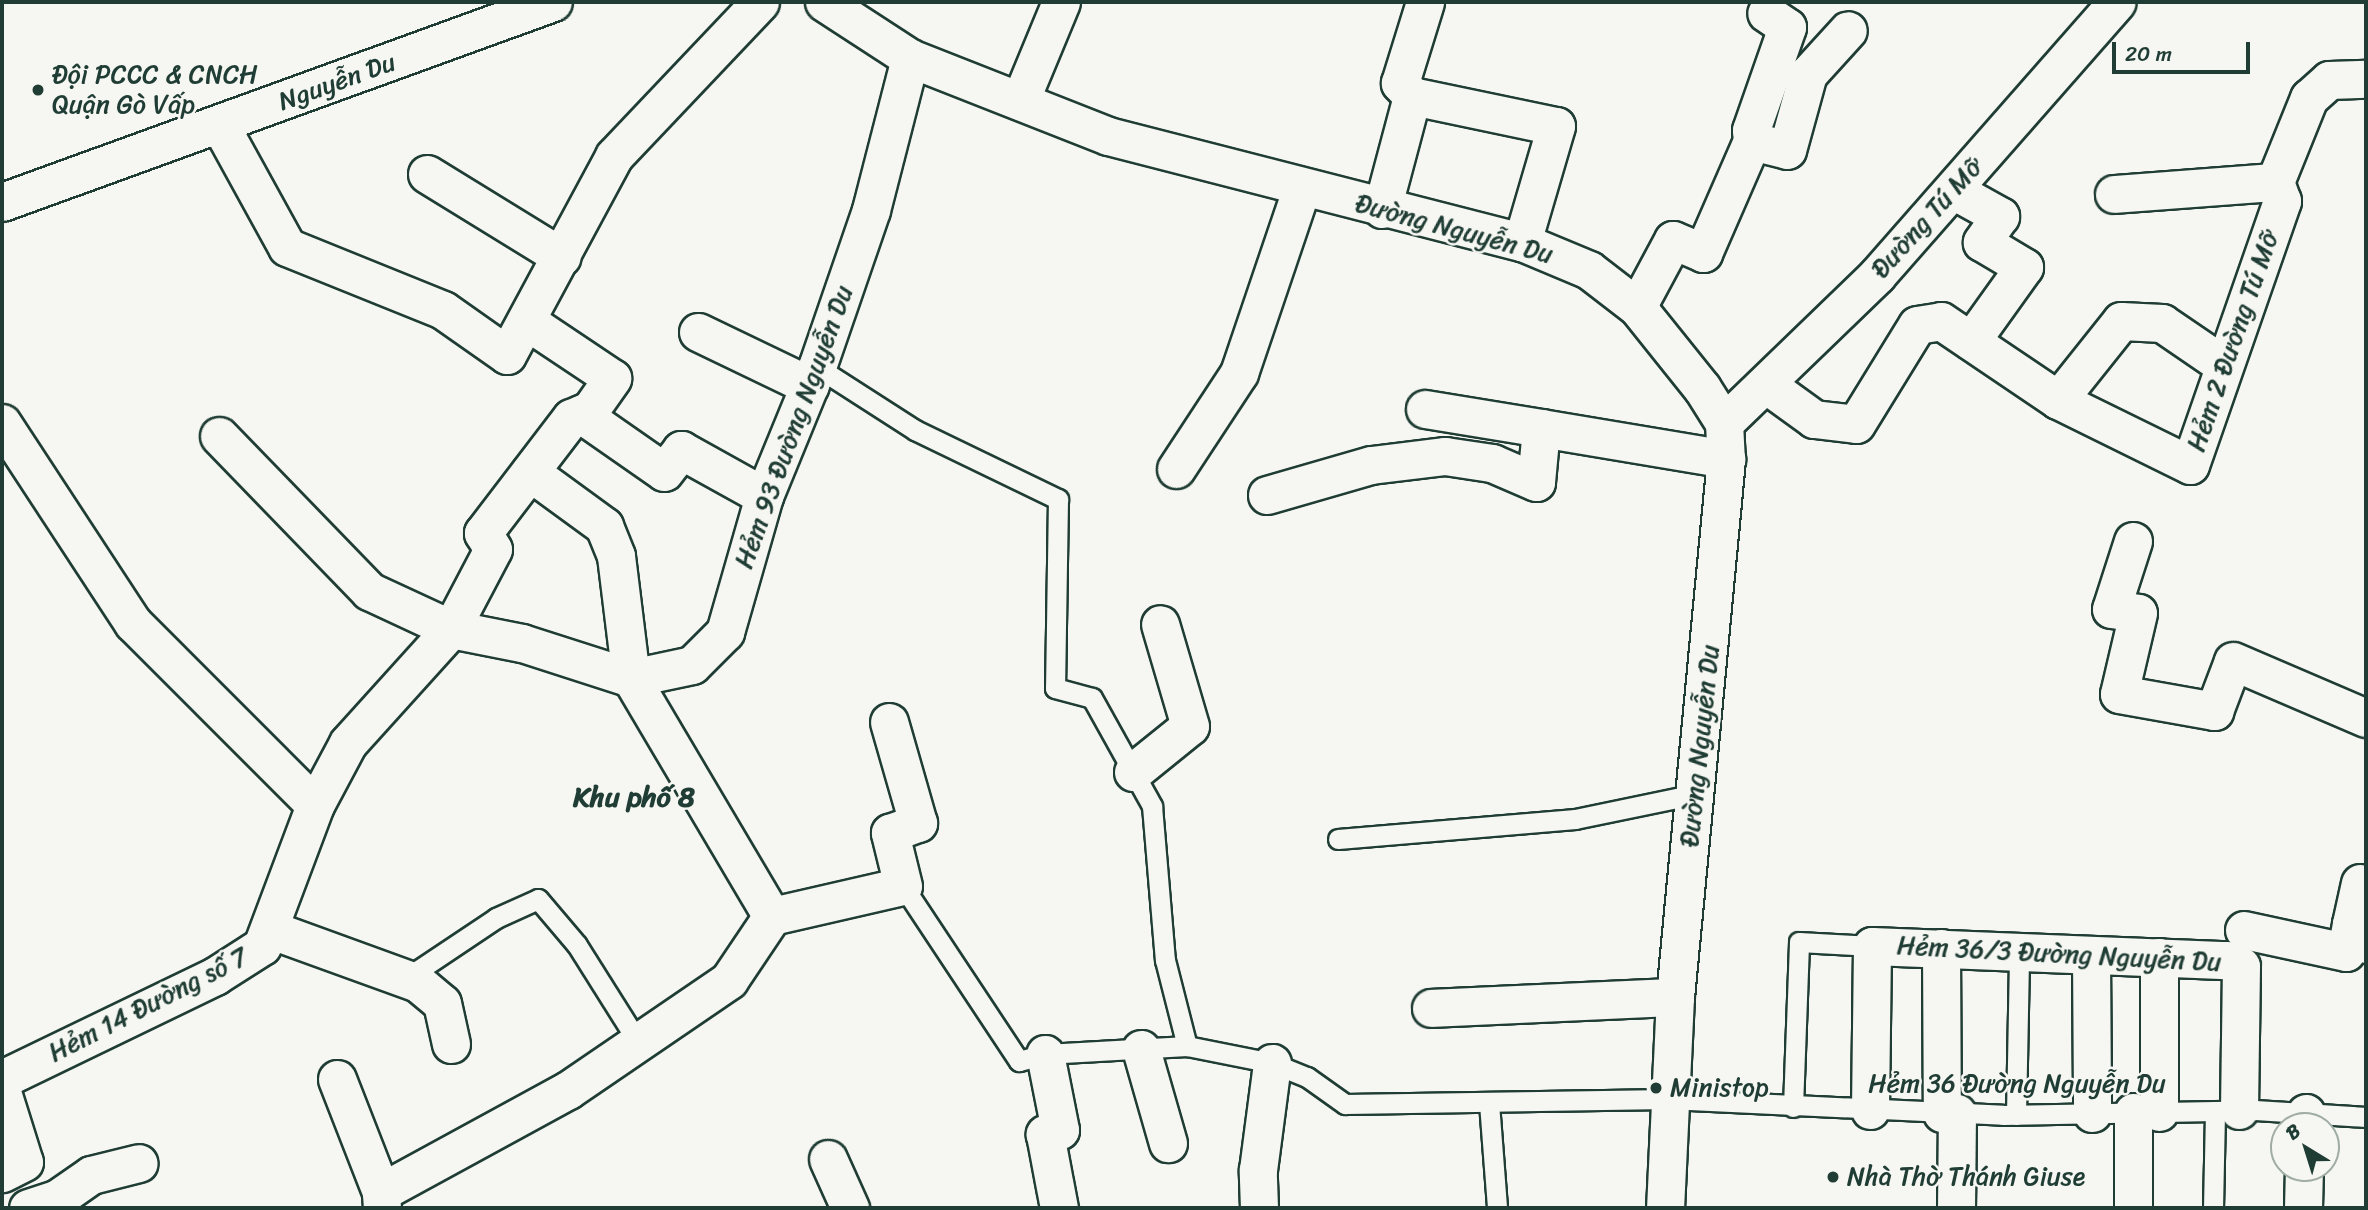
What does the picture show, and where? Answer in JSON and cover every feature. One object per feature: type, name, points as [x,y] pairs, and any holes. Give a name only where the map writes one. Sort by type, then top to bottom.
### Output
[{"type":"street","name":"Nguyễn Du","points":[[2,202],[553,2]]},
{"type":"street","points":[[220,125],[287,247],[443,310],[507,355],[614,156],[760,2]]},
{"type":"street","name":"Đường Nguyễn Du","points":[[824,2],[910,58],[1108,136],[1382,209],[1522,242],[1589,270],[1637,307],[1702,388],[1725,441],[1696,794],[1675,997],[1668,1099],[1665,1208]]},
{"type":"street","points":[[1020,102],[1061,2]]},
{"type":"street","points":[[1425,2],[1400,83],[1412,96],[1556,126],[1522,242]]},
{"type":"street","name":"Đường Tú Mỡ","points":[[1725,441],[1767,385],[1953,190],[2117,2]]},
{"type":"street","points":[[1637,307],[1673,240],[1703,253],[1752,141],[1751,130],[1787,27],[1766,13]]},
{"type":"street","points":[[1752,141],[1787,150],[1808,74],[1848,30]]},
{"type":"street","name":"Hẻm 93 Đường Nguyễn Du","points":[[219,436],[369,591],[451,629],[522,643],[631,678],[692,665],[724,632],[764,496],[813,376],[871,210],[910,58]]},
{"type":"street","name":"Hẻm 2 Đường Tú Mỡ","points":[[1767,385],[1814,419],[1856,424],[1917,325],[1941,321],[2058,400],[2190,465],[2222,364],[2282,201],[2275,182],[2309,98],[2329,80],[2366,79]]},
{"type":"street","points":[[1382,209],[1412,96]]},
{"type":"street","points":[[427,174],[562,257]]},
{"type":"street","points":[[2115,194],[2275,182]]},
{"type":"street","points":[[1176,469],[1239,373],[1302,187]]},
{"type":"street","points":[[1953,190],[2000,216],[1982,242],[2024,267],[1971,341]]},
{"type":"street","name":"Hẻm 14 Đường số 7","points":[[2,1079],[215,976],[262,946],[315,805],[348,743],[451,629],[493,549],[483,533],[571,418],[590,410],[612,378],[527,321]]},
{"type":"street","points":[[2058,400],[2121,321],[2162,323],[2222,364]]},
{"type":"street","points":[[698,332],[813,376]]},
{"type":"street","points":[[1425,409],[1541,428],[1725,441]]},
{"type":"street","points":[[580,414],[664,472],[681,450],[764,496]]},
{"type":"street","points":[[2,423],[133,623],[315,805]]},
{"type":"street","points":[[1267,495],[1371,465],[1445,456],[1492,463],[1536,482],[1541,428]]},
{"type":"street","points":[[530,472],[604,526],[617,556],[631,678],[772,916]]},
{"type":"street","points":[[2133,541],[2111,609],[2138,613],[2119,694],[2214,711],[2233,661],[2366,718]]},
{"type":"street","points":[[1133,772],[1191,726],[1160,624]]},
{"type":"street","points":[[337,1079],[381,1200],[568,1090],[729,980],[772,916],[903,887],[890,833],[918,823],[889,722]]},
{"type":"street","points":[[2244,930],[2346,952],[2359,935],[2360,883]]},
{"type":"street","points":[[269,929],[418,983],[442,1003],[451,1044]]},
{"type":"street","name":"Hẻm 36/3 Đường Nguyễn Du","points":[[1870,1110],[1872,946],[2227,960],[2241,967],[2227,1111]]},
{"type":"street","points":[[1941,948],[1956,1208]]},
{"type":"street","points":[[2091,955],[2092,1113]]},
{"type":"street","points":[[2133,1208],[2146,1112],[2159,957]]},
{"type":"street","points":[[1431,1008],[1675,997]]},
{"type":"street","points":[[1141,1049],[1168,1143]]},
{"type":"street","points":[[1045,1054],[1060,1129],[1045,1133],[1059,1208]]},
{"type":"street","points":[[1259,1208],[1258,1170],[1272,1063]]},
{"type":"street","points":[[2,1093],[24,1162],[2,1173]]},
{"type":"street","points":[[828,1159],[850,1208]]},
{"type":"street","points":[[28,1208],[58,1198],[91,1175],[139,1163]]},
{"type":"street","points":[[2303,1208],[2304,1182]]},
{"type":"lane","points":[[813,376],[915,430],[1058,499],[1055,688],[1092,698],[1152,806],[1165,960],[1187,1046]]},
{"type":"lane","points":[[1338,839],[1575,820],[1696,794]]},
{"type":"lane","name":"Hẻm 36 Đường Nguyễn Du","points":[[903,887],[1019,1061],[1045,1054],[1187,1046],[1272,1063],[1307,1077],[1345,1104],[1668,1099],[1793,1107],[2016,1115],[2227,1111],[2270,1115]]},
{"type":"lane","points":[[405,979],[496,918],[538,899],[577,946],[638,1042]]},
{"type":"lane","points":[[1793,1107],[1799,942],[1872,946]]},
{"type":"lane","points":[[2016,1115],[2019,951]]},
{"type":"lane","points":[[1489,1103],[1497,1208]]},
{"type":"lane","points":[[2213,1208],[2227,1111]]},
{"type":"lane","name":"Hẻm 36 Đường Nguyễn Du","points":[[2340,1118],[2366,1117]]},
{"type":"place","name":"Đội PCCC & CNCH Quận Gò Vấp","points":[[38,90]]},
{"type":"place","name":"Ministop","points":[[1656,1088]]},
{"type":"place","name":"Nhà Thờ Thánh Giuse","points":[[1833,1177]]},
{"type":"district","name":"Khu phố 8","points":[[634,797]]}]
